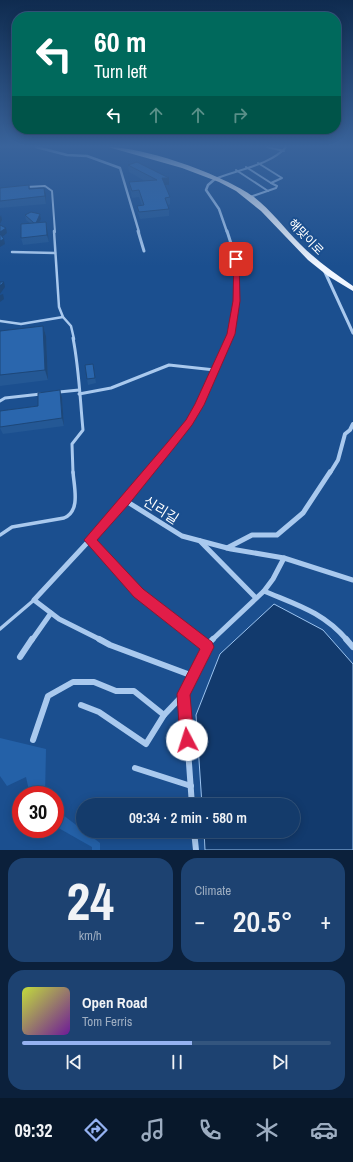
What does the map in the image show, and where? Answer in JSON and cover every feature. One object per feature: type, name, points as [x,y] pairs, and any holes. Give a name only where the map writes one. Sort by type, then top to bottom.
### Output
[{"type":"main road","name":"해맞이로","points":[[232,187],[250,197],[268,212],[298,246],[324,270],[353,289]]},
{"type":"street","points":[[125,187],[144,251]]},
{"type":"street","name":"신리길","points":[[207,187],[206,190],[219,209],[236,259],[237,301],[231,334],[199,405],[189,422],[126,501],[182,536],[227,548],[284,558],[353,580]]},
{"type":"street","points":[[324,270],[353,333]]},
{"type":"street","points":[[227,548],[252,535],[277,534],[303,513],[338,460],[345,434],[350,430],[353,424]]},
{"type":"street","points":[[126,501],[34,600],[59,619],[110,644],[193,676]]},
{"type":"street","points":[[90,540],[138,593],[208,647]]},
{"type":"street","points":[[200,541],[256,598]]},
{"type":"street","points":[[81,705],[99,712],[146,744],[164,715],[184,694],[210,642],[264,591],[273,580],[284,558]]},
{"type":"street","points":[[264,591],[318,614],[340,632],[353,647]]},
{"type":"street","points":[[20,657],[51,613]]},
{"type":"street","points":[[33,740],[48,696],[73,682],[94,682],[116,691],[134,691],[164,715]]},
{"type":"street","points":[[184,694],[192,798]]},
{"type":"street","points":[[136,768],[191,786]]},
{"type":"street","points":[[195,838],[196,850]]},
{"type":"lane","points":[[24,187],[31,187]]},
{"type":"lane","points":[[0,534],[12,527],[64,518],[71,515],[75,508],[72,444],[83,430],[79,394],[78,362],[71,326],[63,317],[59,307],[52,191],[46,187]]},
{"type":"lane","points":[[261,187],[268,191]]},
{"type":"lane","points":[[250,197],[276,187]]},
{"type":"lane","points":[[12,252],[55,253]]},
{"type":"lane","points":[[0,321],[21,324],[63,317]]},
{"type":"lane","points":[[79,394],[92,394],[105,390],[165,366],[215,370]]},
{"type":"lane","points":[[56,392],[79,390]]},
{"type":"lane","points":[[0,400],[5,398],[49,393]]},
{"type":"lane","points":[[0,629],[34,600]]},
{"type":"shaded area","points":[[274,604],[323,630],[353,664],[353,850],[205,850],[204,838],[300,838],[300,798],[202,798],[196,715],[220,654]]},
{"type":"shaded area","points":[[0,738],[46,749],[45,786],[28,786],[26,777],[7,786],[0,776]]},
{"type":"shaded area","points":[[64,816],[76,825],[76,838],[64,831]]},
{"type":"shaded area","points":[[76,838],[93,838],[100,843],[100,850],[92,850],[92,847]]},
{"type":"building","points":[[29,187],[29,189],[44,188],[45,196],[0,201],[0,188]]},
{"type":"building","points":[[131,187],[166,187],[170,197],[165,198],[169,209],[139,212],[137,206],[144,205],[139,190],[132,191]]},
{"type":"building","points":[[31,212],[40,214],[36,223],[25,215]]},
{"type":"building","points":[[46,222],[47,235],[21,238],[21,224]]},
{"type":"building","points":[[0,225],[6,228],[0,232]]},
{"type":"building","points":[[0,234],[4,239],[0,241]]},
{"type":"building","points":[[43,326],[45,370],[0,375],[0,331]]},
{"type":"building","points":[[93,364],[95,378],[87,379],[85,365]]},
{"type":"building","points":[[60,390],[62,418],[0,427],[0,411],[38,406],[38,393]]},
{"type":"route","points":[[187,740],[184,694],[208,647],[138,593],[90,540],[126,501],[171,446],[189,422],[199,405],[231,334],[237,301],[236,259]]}]
